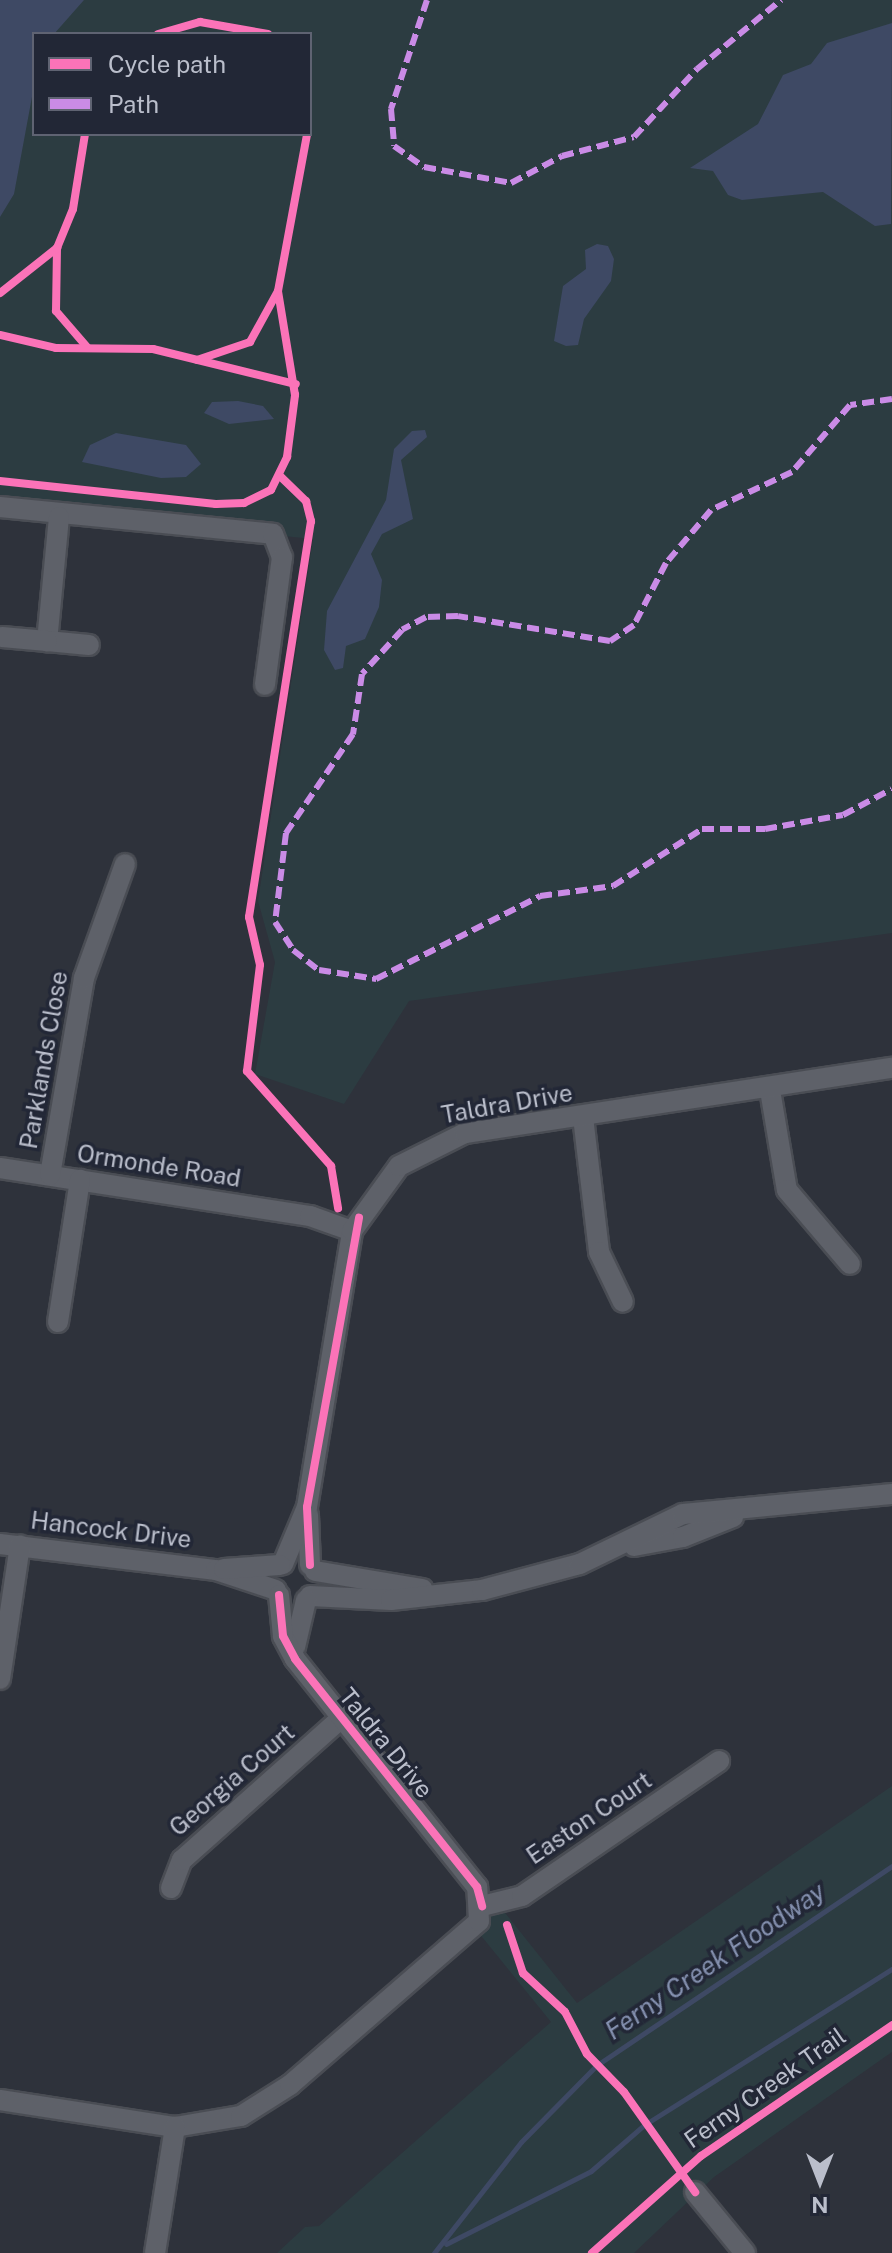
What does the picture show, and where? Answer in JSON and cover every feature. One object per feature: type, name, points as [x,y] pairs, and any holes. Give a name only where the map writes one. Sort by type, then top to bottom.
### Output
[{"type":"street","points":[[0,507],[59,517],[273,534],[282,557],[265,685]]},
{"type":"street","points":[[47,641],[59,517]]},
{"type":"street","points":[[2,637],[89,645]]},
{"type":"street","name":"Parklands Close","points":[[50,1175],[84,978],[125,864]]},
{"type":"street","name":"Taldra Drive","points":[[482,1906],[477,1887],[340,1719],[295,1659],[283,1636],[277,1593],[282,1564],[307,1507],[356,1224],[386,1177],[445,1139],[770,1090],[892,1068]]},
{"type":"street","points":[[770,1090],[787,1190],[850,1264]]},
{"type":"street","points":[[583,1117],[599,1252],[623,1302]]},
{"type":"street","name":"Ormonde Road","points":[[0,1168],[356,1224]]},
{"type":"street","points":[[58,1322],[80,1180]]},
{"type":"street","points":[[295,1659],[295,1627],[308,1598],[391,1600],[523,1581],[608,1553],[683,1537],[771,1505],[892,1494]]},
{"type":"street","name":"Taldra Drive","points":[[307,1507],[313,1568],[308,1598]]},
{"type":"street","points":[[0,1679],[10,1544]]},
{"type":"street","name":"Hancock Drive","points":[[10,1544],[216,1570],[282,1564],[313,1568]]},
{"type":"street","points":[[313,1568],[455,1593]]},
{"type":"street","name":"Hancock Drive","points":[[216,1570],[277,1593],[308,1598]]},
{"type":"street","name":"Georgia Court","points":[[171,1888],[182,1860],[340,1719]]},
{"type":"street","name":"Easton Court","points":[[482,1906],[522,1896],[719,1761]]},
{"type":"street","points":[[0,2100],[175,2127],[225,2120],[268,2102],[474,1927],[482,1906]]},
{"type":"street","points":[[155,2253],[175,2127]]},
{"type":"street","points":[[695,2192],[745,2253]]},
{"type":"shaded area","points":[[0,0],[892,0],[892,933],[409,1001],[344,1104],[255,1074],[275,962],[258,901],[313,539],[0,507]]},
{"type":"shaded area","points":[[892,1786],[892,2052],[714,2177],[634,2253],[277,2253],[305,2227],[319,2226],[551,2022],[474,1927],[498,1904],[577,2003]]},
{"type":"water","points":[[0,0],[84,0],[56,32],[32,32],[32,97],[14,194],[0,217]]},
{"type":"water","points":[[892,23],[891,224],[875,226],[823,192],[742,200],[728,195],[713,171],[690,168],[758,124],[783,75],[811,64],[827,43]]},
{"type":"water","points":[[597,244],[608,246],[614,259],[611,281],[584,319],[578,345],[566,346],[554,341],[563,286],[586,269],[585,250]]},
{"type":"water","points":[[238,401],[263,406],[274,419],[229,424],[204,413],[212,402]]},
{"type":"water","points":[[425,430],[427,437],[401,460],[413,519],[382,534],[371,554],[382,580],[379,607],[365,639],[346,646],[343,668],[335,670],[324,650],[327,611],[386,500],[394,449],[412,431]]},
{"type":"water","points":[[116,433],[186,445],[201,464],[186,477],[161,478],[82,462],[90,445]]},
{"type":"waterway","name":"Ferny Creek Floodway","points":[[434,2253],[521,2142],[597,2065],[892,1866]]},
{"type":"waterway","name":"Ferny Creek Floodway","points":[[446,2244],[591,2171],[644,2125],[892,1969]]},
{"type":"marked path","points":[[427,0],[391,109],[394,146],[424,167],[511,183],[562,156],[634,137],[697,69],[781,0]]},
{"type":"marked path","points":[[892,399],[850,405],[792,472],[711,510],[666,563],[634,625],[610,641],[458,616],[426,617],[402,630],[362,674],[353,734],[286,833],[275,922],[293,950],[319,970],[376,979],[540,896],[613,886],[702,829],[765,829],[843,815],[892,789]]},
{"type":"cycle path","points":[[165,32],[200,22],[257,32]]},
{"type":"cycle path","points":[[0,293],[57,248],[73,209],[85,136]]},
{"type":"cycle path","points":[[0,481],[216,504],[244,503],[271,490],[287,457],[295,395],[278,291],[307,136]]},
{"type":"cycle path","points":[[57,248],[56,311],[87,347]]},
{"type":"cycle path","points":[[197,360],[250,342],[278,291]]},
{"type":"cycle path","points":[[0,335],[56,348],[153,349],[296,384]]},
{"type":"cycle path","points":[[281,477],[306,501],[311,521],[249,917],[260,965],[247,1071],[331,1166],[338,1208]]},
{"type":"cycle path","points":[[310,1565],[307,1507],[359,1218]]},
{"type":"cycle path","points":[[279,1595],[283,1636],[295,1659],[477,1887],[482,1906]]},
{"type":"cycle path","points":[[507,1925],[523,1973],[565,2012],[587,2054],[624,2092],[695,2192]]},
{"type":"cycle path","name":"Ferny Creek Trail","points":[[592,2253],[701,2156],[892,2025]]}]
